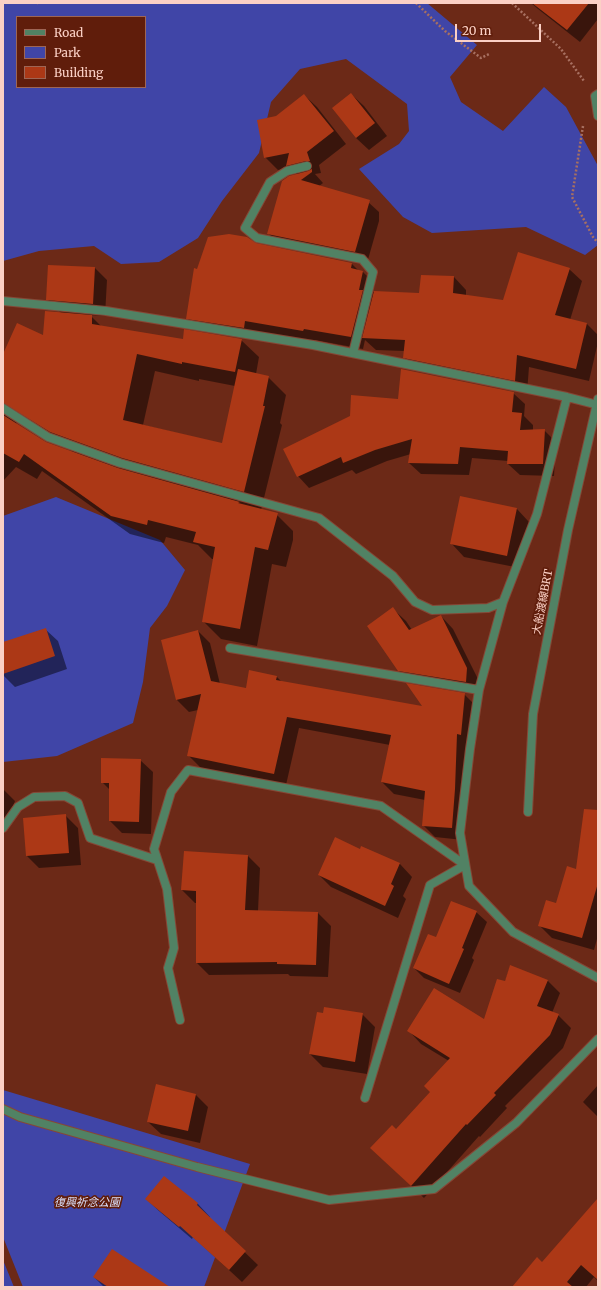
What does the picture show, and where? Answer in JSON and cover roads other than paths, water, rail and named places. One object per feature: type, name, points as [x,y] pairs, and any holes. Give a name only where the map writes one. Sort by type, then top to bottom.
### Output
[{"type":"street","points":[[597,95],[598,113]]},
{"type":"street","points":[[308,166],[287,171],[270,182],[245,228],[257,238],[362,259],[373,272],[353,353]]},
{"type":"street","points":[[3,301],[106,310],[313,345],[598,403]]},
{"type":"street","points":[[567,397],[537,514],[503,602],[479,690],[460,833],[469,886],[513,932],[598,978]]},
{"type":"street","name":"大船渡線BRT","points":[[528,812],[533,714],[568,530],[598,403]]},
{"type":"street","points":[[3,408],[48,437],[120,463],[319,518],[393,576],[416,602],[432,610],[488,608],[503,602]]},
{"type":"street","points":[[230,648],[479,690]]},
{"type":"street","points":[[180,1020],[168,968],[174,948],[167,889],[154,849],[171,792],[188,770],[381,806],[465,865]]},
{"type":"street","points":[[3,828],[18,807],[34,797],[65,796],[78,803],[90,838],[157,860]]},
{"type":"street","points":[[365,1098],[430,885],[465,865]]},
{"type":"street","points":[[3,1109],[20,1117],[197,1167],[329,1200],[434,1189],[516,1123],[598,1039]]},
{"type":"park label","name":"復興祈念公園","points":[[87,1203]]}]
